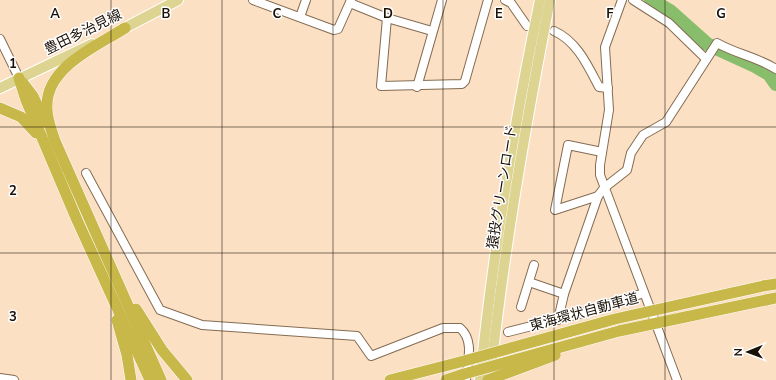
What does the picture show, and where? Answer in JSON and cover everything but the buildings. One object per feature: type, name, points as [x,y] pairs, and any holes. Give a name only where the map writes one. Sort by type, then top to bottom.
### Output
[{"type":"highway","points":[[125,28],[68,65],[56,77],[49,91],[46,106],[50,143],[118,280],[161,380]]},
{"type":"highway","points":[[19,78],[33,96],[106,285],[150,380]]},
{"type":"highway","points":[[0,108],[14,112],[50,143]]},
{"type":"highway","points":[[118,280],[162,350],[187,380]]},
{"type":"highway","name":"東海環状自動車道","points":[[403,380],[464,361],[607,321],[776,284]]},
{"type":"highway","points":[[106,285],[124,343],[131,380]]},
{"type":"highway","name":"東海環状自動車道","points":[[446,380],[464,377],[555,348],[664,320],[771,299]]},
{"type":"highway","points":[[489,380],[546,358],[664,320]]},
{"type":"highway","points":[[390,380],[464,361]]},
{"type":"main road","name":"豊田多治見線","points":[[0,88],[125,28],[178,0]]},
{"type":"main road","name":"猿投グリーンロード","points":[[480,380],[485,333],[515,135],[540,0]]},
{"type":"main road","name":"猿投グリーンロード","points":[[489,380],[506,251],[535,77],[550,0]]},
{"type":"street","points":[[253,0],[264,2],[334,30],[338,29],[350,2],[387,18],[432,31]]},
{"type":"street","points":[[300,17],[306,0]]},
{"type":"street","points":[[417,87],[442,0]]},
{"type":"street","points":[[387,18],[381,90],[462,84],[465,81],[488,0]]},
{"type":"street","points":[[622,0],[605,47],[609,110],[600,175],[677,380]]},
{"type":"street","points":[[633,0],[669,23],[707,58]]},
{"type":"street","points":[[509,1],[527,26]]},
{"type":"street","points":[[554,32],[560,34],[584,58],[599,87],[608,88]]},
{"type":"street","points":[[0,39],[19,78]]},
{"type":"street","points":[[558,320],[564,294],[598,196],[604,188],[627,170],[631,153],[643,135],[666,122],[716,44],[717,43],[733,51],[753,56],[776,69]]},
{"type":"street","points":[[598,196],[555,210],[568,145],[602,152]]},
{"type":"street","points":[[86,173],[160,310],[202,325],[357,336],[370,356],[443,328],[460,328],[467,334],[470,342],[464,377]]},
{"type":"street","points":[[521,307],[534,265]]},
{"type":"street","points":[[529,282],[564,294]]},
{"type":"street","points":[[508,332],[558,320],[644,293]]},
{"type":"street","points":[[0,378],[14,380]]},
{"type":"waterway","points":[[651,0],[670,11],[707,44],[769,74],[776,84]]}]
